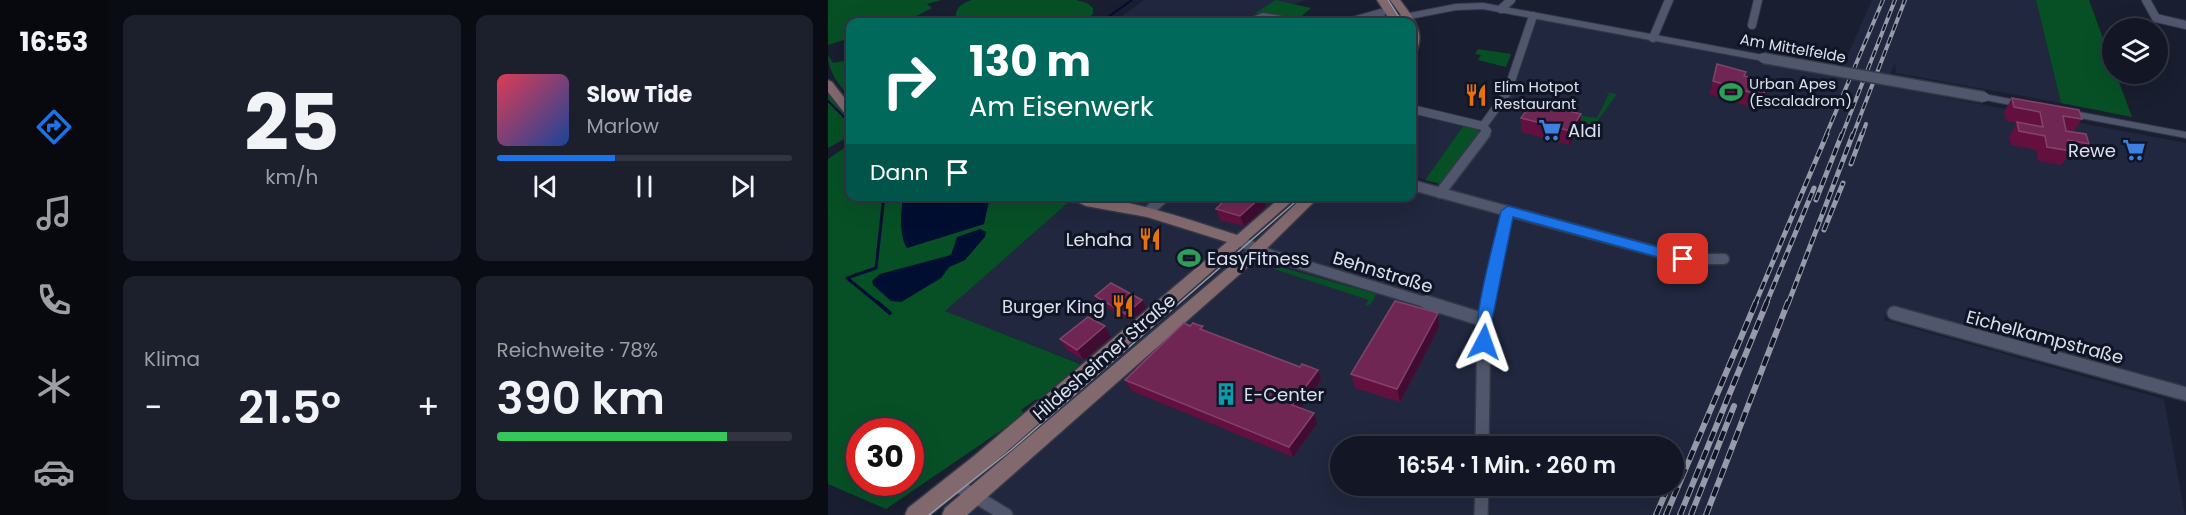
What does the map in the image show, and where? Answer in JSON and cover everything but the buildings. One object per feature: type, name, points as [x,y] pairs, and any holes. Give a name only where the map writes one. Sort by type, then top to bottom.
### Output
[{"type":"main road","points":[[1382,0],[1393,18]]},
{"type":"main road","points":[[1395,0],[1408,18]]},
{"type":"main road","points":[[828,84],[846,107]]},
{"type":"main road","points":[[1086,201],[1149,212],[1240,241]]},
{"type":"main road","name":"Hildesheimer Straße","points":[[915,515],[955,484],[1285,201]]},
{"type":"main road","name":"Hildesheimer Straße","points":[[952,515],[1257,249],[1308,201]]},
{"type":"street","points":[[1501,9],[1511,0]]},
{"type":"street","points":[[1653,38],[1669,0]]},
{"type":"street","points":[[1752,25],[1758,0]]},
{"type":"street","points":[[2146,0],[2156,18],[2186,25]]},
{"type":"street","name":"Am Mittelfelde","points":[[1416,19],[1456,7],[1483,6],[2186,135]]},
{"type":"street","points":[[1363,18],[1381,13]]},
{"type":"street","points":[[1483,126],[1507,93],[1533,16]]},
{"type":"street","points":[[1416,110],[1483,126],[1487,131],[1440,193]]},
{"type":"street","points":[[1416,186],[1683,259],[1724,259]]},
{"type":"street","points":[[1149,212],[1161,201]]},
{"type":"street","points":[[1482,436],[1484,320],[1508,211]]},
{"type":"street","name":"Behnstraße","points":[[1240,241],[1257,249],[1484,320]]},
{"type":"street","name":"Eichelkampstraße","points":[[1894,313],[2186,394]]},
{"type":"street","points":[[955,484],[966,493],[976,496],[1006,515]]},
{"type":"street","points":[[1481,515],[1482,496]]},
{"type":"shaded area","points":[[1144,0],[1305,0],[1258,18],[1119,18]]},
{"type":"shaded area","points":[[1872,0],[2036,0],[2061,103],[1896,73],[1895,63],[1885,86],[2186,143],[2186,389],[1888,308],[1884,320],[2164,399],[2185,515],[952,515],[1110,381],[1092,368],[944,311],[1069,202],[1066,201],[1416,201],[1416,186],[1440,193],[1487,131],[1483,126],[1499,106],[1533,16],[1840,72]]},
{"type":"shaded area","points":[[1416,114],[1464,125],[1425,180],[1416,177]]},
{"type":"shaded area","points":[[903,201],[989,201],[984,224],[907,248],[901,223]]},
{"type":"shaded area","points":[[980,229],[986,232],[985,236],[965,260],[949,267],[941,278],[901,302],[891,301],[873,285],[872,281],[880,274],[951,255],[957,237]]},
{"type":"green space","points":[[828,0],[941,0],[927,4],[932,8],[913,18],[846,18],[846,39],[828,45]]},
{"type":"green space","points":[[971,0],[1076,0],[1087,3],[1093,8],[1093,14],[1088,18],[956,18],[957,9]]},
{"type":"green space","points":[[1276,0],[1311,8],[1300,18],[1277,18],[1255,13]]},
{"type":"green space","points":[[2036,0],[2089,0],[2102,36],[2102,84],[2120,84],[2132,117],[2061,103]]},
{"type":"green space","points":[[1478,49],[1511,54],[1506,67],[1478,60],[1481,55],[1475,54]]},
{"type":"green space","points":[[828,55],[833,63],[846,61],[846,92],[835,78]]},
{"type":"green space","points":[[828,84],[846,107],[846,138],[828,148]]},
{"type":"green space","points":[[1605,92],[1617,94],[1593,127],[1588,126],[1587,122],[1527,108],[1521,109],[1523,106],[1511,103],[1508,106],[1505,104],[1513,95],[1510,101],[1565,112],[1567,109],[1566,113],[1597,118],[1609,94]]},
{"type":"green space","points":[[1464,125],[1476,128],[1482,134],[1444,185],[1425,180]]},
{"type":"green space","points":[[846,147],[846,201],[903,201],[907,248],[984,224],[988,201],[1069,202],[945,311],[1080,364],[1044,398],[1035,400],[1021,410],[1024,414],[1021,417],[924,483],[924,418],[846,418],[846,492],[828,484],[828,159]],"holes":[[[986,231],[985,237],[965,260],[949,267],[941,278],[901,302],[944,258],[953,253],[957,237]]]},
{"type":"green space","points":[[1278,267],[1376,294],[1371,304],[1365,306],[1369,300],[1274,269]]},
{"type":"green space","points":[[856,496],[905,496],[886,509]]},
{"type":"waterway","points":[[1107,18],[1132,0]]},
{"type":"waterway","points":[[828,101],[846,119]]},
{"type":"waterway","points":[[879,304],[847,278],[876,268],[883,201]]},
{"type":"waterway","points":[[877,302],[890,313]]},
{"type":"tram line","points":[[1388,0],[1399,18]]},
{"type":"tram line","points":[[929,515],[1011,450],[1296,201]]},
{"type":"railway","points":[[1826,135],[1883,0]]},
{"type":"railway","points":[[1842,135],[1895,0]]},
{"type":"railway","points":[[1853,135],[1905,0]]},
{"type":"railway","points":[[1862,135],[1866,124]]},
{"type":"railway","points":[[1755,304],[1827,134]]},
{"type":"railway","points":[[1816,200],[1842,134]]},
{"type":"railway","points":[[1788,304],[1853,134]]},
{"type":"railway","points":[[1851,164],[1862,134]]},
{"type":"railway","points":[[1824,230],[1843,183]]},
{"type":"railway","points":[[1766,304],[1814,188]]},
{"type":"railway","points":[[1666,515],[1756,302]]},
{"type":"railway","points":[[1680,515],[1767,302]]},
{"type":"railway","points":[[1706,515],[1788,302]]},
{"type":"railway","points":[[1691,515],[1734,406]]},
{"type":"railway","points":[[1656,515],[1664,496]]},
{"type":"place","name":"Urban Apes (Escaladrom)","points":[[1731,92]]},
{"type":"place","name":"Elim Hotpot Restaurant","points":[[1476,95]]},
{"type":"place","name":"Aldi","points":[[1550,130]]},
{"type":"place","name":"Rewe","points":[[2134,150]]},
{"type":"place","name":"Lehaha","points":[[1150,239]]},
{"type":"place","name":"EasyFitness","points":[[1189,258]]},
{"type":"place","name":"Burger King","points":[[1123,306]]},
{"type":"place","name":"E-Center","points":[[1226,394]]},
{"type":"route","points":[[1484,342],[1484,320],[1508,211],[1683,259]]}]
